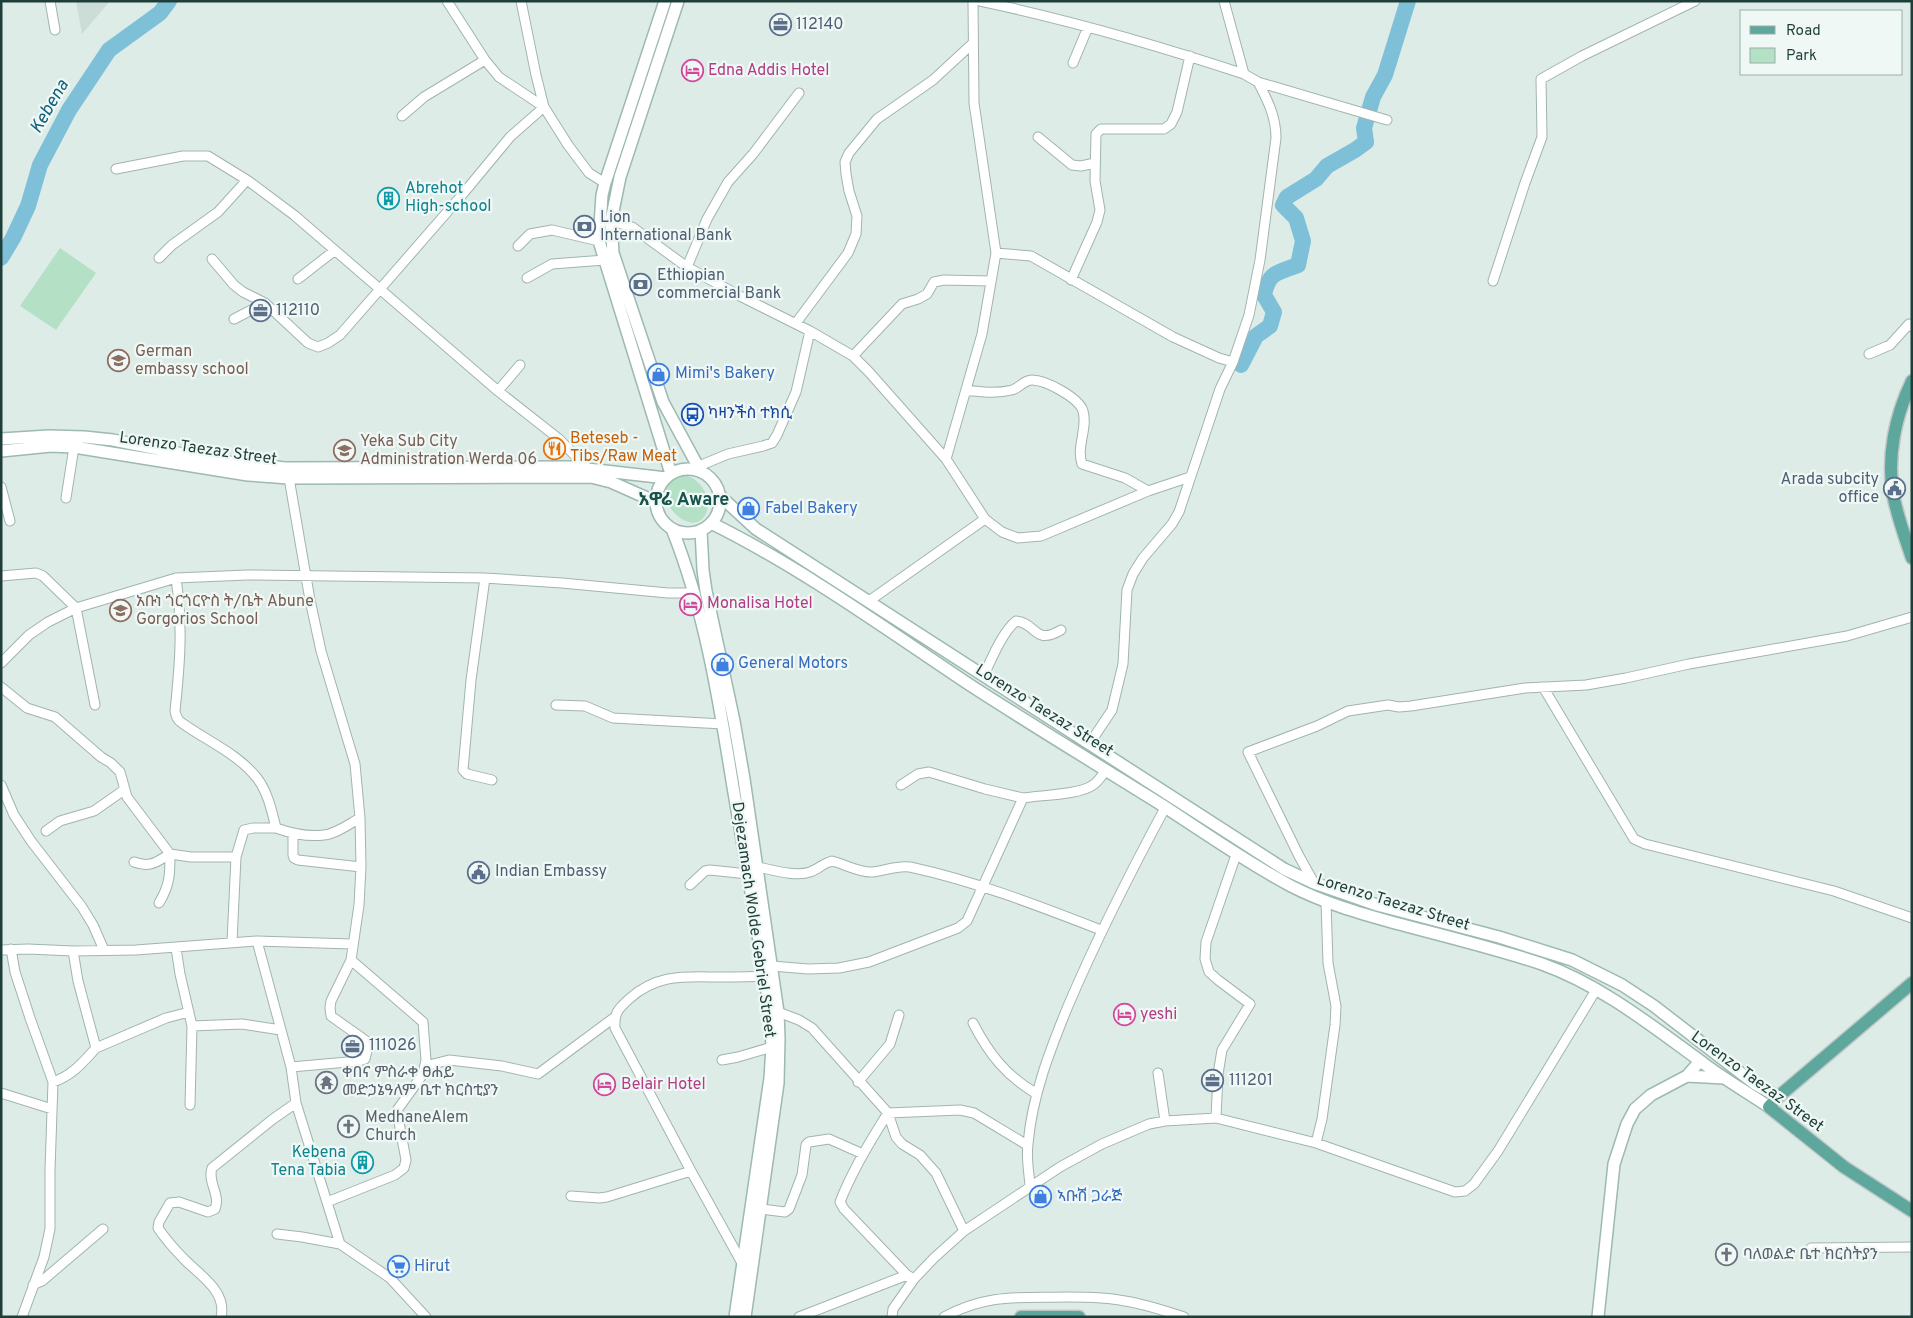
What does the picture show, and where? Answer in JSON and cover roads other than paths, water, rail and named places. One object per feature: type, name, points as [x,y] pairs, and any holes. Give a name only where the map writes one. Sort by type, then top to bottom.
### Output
[{"type":"main road","points":[[665,1],[605,183],[601,203],[599,241],[668,476]]},
{"type":"main road","points":[[678,1],[620,177],[611,221],[613,253],[653,374],[670,416],[700,469],[716,485],[719,495],[719,510],[711,523],[701,530],[692,533],[672,529],[661,517],[656,502],[660,485],[668,476],[680,470],[700,469]]},
{"type":"main road","points":[[1912,381],[1902,402],[1894,432],[1891,468],[1894,495],[1912,558]]},
{"type":"main road","points":[[1,439],[49,436],[113,440],[218,461],[328,473],[587,468],[668,476]]},
{"type":"main road","name":"Lorenzo Taezaz Street","points":[[1,451],[43,446],[74,447],[248,475],[289,478],[328,473],[591,477],[611,482],[656,502]]},
{"type":"main road","name":"Lorenzo Taezaz Street","points":[[719,495],[756,529],[1284,869],[1314,883],[1377,904],[1572,960],[1622,985],[1654,1006],[1754,1084],[1844,1167],[1912,1211]]},
{"type":"main road","name":"Lorenzo Taezaz Street","points":[[711,523],[753,545],[1236,855],[1294,888],[1326,902],[1542,965],[1596,990],[1650,1024],[1724,1078],[1773,1102]]},
{"type":"main road","name":"Dejezamach Wolde Gebriel Street","points":[[672,529],[695,593],[753,870],[772,966],[778,1012],[778,1083],[745,1317]]},
{"type":"main road","name":"Dejezamach Wolde Gebriel Street","points":[[701,530],[706,591],[734,721],[764,976],[770,1012],[772,1047],[769,1087],[735,1317]]},
{"type":"main road","points":[[1044,730],[1052,718]]},
{"type":"main road","points":[[1773,1102],[1912,983]]},
{"type":"main road","points":[[1598,1317],[1612,1179],[1619,1145],[1634,1109],[1651,1095],[1687,1076],[1700,1061]]},
{"type":"main road","points":[[1687,1076],[1724,1078]]},
{"type":"main road","points":[[1021,1317],[1079,1317]]},
{"type":"street","points":[[50,1],[54,30]]},
{"type":"street","points":[[447,1],[485,60],[499,77],[544,107]]},
{"type":"street","points":[[521,1],[544,107],[568,145],[589,173],[605,183]]},
{"type":"street","points":[[946,459],[982,334],[996,253],[974,103],[973,1]]},
{"type":"street","points":[[980,1],[1088,27],[1190,56],[1244,74],[1258,82],[1387,120]]},
{"type":"street","points":[[1224,1],[1244,74]]},
{"type":"street","points":[[1492,281],[1542,137],[1541,79],[1582,56],[1695,1]]},
{"type":"street","points":[[1073,63],[1088,27]]},
{"type":"street","points":[[796,323],[848,253],[856,234],[857,216],[849,191],[844,162],[848,153],[877,119],[933,80],[972,44]]},
{"type":"street","points":[[1071,280],[1097,222],[1100,210],[1095,181],[1096,134],[1101,129],[1164,129],[1171,124],[1177,112],[1190,56]]},
{"type":"street","points":[[402,116],[424,96],[485,60]]},
{"type":"street","points":[[1090,744],[1112,710],[1123,664],[1127,590],[1133,574],[1143,558],[1172,524],[1179,512],[1220,389],[1233,362],[1249,316],[1258,269],[1276,138],[1274,115],[1258,82]]},
{"type":"street","points":[[687,267],[707,219],[728,182],[753,154],[798,94]]},
{"type":"street","points":[[212,259],[234,285],[243,292],[265,303],[308,343],[318,347],[328,343],[340,335],[462,195],[510,136],[544,107]]},
{"type":"street","points":[[1038,137],[1072,165],[1081,166],[1095,163]]},
{"type":"street","points":[[116,169],[183,156],[208,156],[247,180],[294,215],[498,391],[559,439],[587,468]]},
{"type":"street","points":[[159,258],[172,245],[218,212],[247,180]]},
{"type":"street","points":[[611,221],[632,227],[687,267],[740,296],[796,323],[853,356],[946,459],[985,519],[1002,532],[1018,538],[1041,536],[1148,491],[1190,477]]},
{"type":"street","points":[[518,246],[530,234],[552,230],[599,241]]},
{"type":"street","points":[[298,280],[334,251]]},
{"type":"street","points":[[996,253],[1031,256],[1172,337],[1219,358],[1233,362]]},
{"type":"street","points":[[527,278],[552,264],[605,260]]},
{"type":"street","points":[[853,356],[902,304],[927,294],[934,282],[944,280],[991,281]]},
{"type":"street","points":[[234,319],[265,303]]},
{"type":"street","points":[[1869,354],[1890,346],[1909,324],[1912,327]]},
{"type":"street","points":[[700,469],[728,454],[772,443],[796,392],[810,331]]},
{"type":"street","points":[[498,391],[520,365]]},
{"type":"street","points":[[966,390],[999,392],[1014,390],[1027,380],[1048,384],[1072,398],[1082,408],[1085,420],[1079,456],[1082,464],[1125,478],[1148,491]]},
{"type":"street","points":[[66,498],[74,447]]},
{"type":"street","points":[[289,478],[321,651],[355,764],[360,818],[362,867],[351,960],[331,1001],[331,1016],[369,1043],[365,1059],[359,1061],[291,1067]]},
{"type":"street","points":[[1,487],[10,521]]},
{"type":"street","points":[[869,601],[985,519]]},
{"type":"street","points":[[1,576],[36,574],[43,576],[76,608],[95,705]]},
{"type":"street","points":[[1,663],[29,634],[76,608],[176,578],[247,575],[484,578],[668,593],[695,593]]},
{"type":"street","points":[[176,578],[181,628],[180,666],[174,711],[176,718],[212,740],[257,778],[267,797],[276,828]]},
{"type":"street","points":[[484,578],[471,680],[463,770],[467,774],[492,780]]},
{"type":"street","points":[[1314,883],[1298,856],[1248,752],[1317,726],[1348,711],[1388,706],[1412,706],[1525,688],[1586,684],[1626,678],[1689,664],[1847,636],[1912,617]]},
{"type":"street","points":[[984,676],[1011,625],[1016,622],[1023,622],[1039,635],[1052,636],[1061,630]]},
{"type":"street","points":[[1,687],[27,708],[55,717],[120,772],[127,797],[170,854],[170,881],[159,903]]},
{"type":"street","points":[[1543,687],[1634,839],[1645,844],[1834,891],[1912,918]]},
{"type":"street","points":[[556,705],[585,706],[613,718],[723,724]]},
{"type":"street","points":[[901,785],[918,774],[929,772],[1023,798],[1077,791],[1092,786],[1101,778],[1106,770]]},
{"type":"street","points":[[1,785],[14,815],[37,849],[82,907],[93,925],[104,950]]},
{"type":"street","points":[[46,831],[60,821],[94,811],[124,790]]},
{"type":"street","points":[[772,966],[808,969],[839,968],[881,959],[958,928],[968,920],[1023,798]]},
{"type":"street","points":[[1030,1186],[1028,1145],[1037,1094],[1053,1042],[1120,890],[1165,808]]},
{"type":"street","points":[[232,942],[236,857],[244,830],[276,828],[293,833],[324,835],[360,818]]},
{"type":"street","points":[[293,833],[293,855],[298,860],[362,867]]},
{"type":"street","points":[[134,862],[144,866],[151,865],[170,854],[191,857],[236,857]]},
{"type":"street","points":[[1216,1118],[1218,1074],[1222,1050],[1250,1004],[1218,980],[1210,972],[1205,959],[1206,942],[1236,855]]},
{"type":"street","points":[[690,885],[705,871],[710,870],[808,873],[826,862],[832,861],[870,872],[898,866],[936,873],[1033,903],[1101,930]]},
{"type":"street","points":[[1316,1143],[1322,1120],[1335,1037],[1336,1006],[1328,963],[1326,902]]},
{"type":"street","points":[[20,1316],[44,1257],[50,1228],[53,1082],[16,972],[6,950],[73,951],[176,948],[256,941],[352,944]]},
{"type":"street","points":[[256,941],[291,1067],[296,1103],[340,1244]]},
{"type":"street","points":[[176,948],[192,1026],[190,1105]]},
{"type":"street","points":[[73,951],[78,981],[96,1048]]},
{"type":"street","points":[[327,1202],[395,1175],[404,1168],[406,1160],[398,1109],[423,1074],[426,1060],[423,1022],[351,960]]},
{"type":"street","points":[[742,1263],[615,1028],[615,1017],[620,1006],[633,995],[654,983],[671,978],[689,976],[764,976]]},
{"type":"street","points":[[799,1317],[911,1277],[964,1231],[1030,1186],[1102,1144],[1149,1124],[1165,1121],[1216,1118],[1316,1143],[1455,1192],[1466,1191],[1474,1184],[1498,1151],[1596,990]]},
{"type":"street","points":[[53,1082],[63,1079],[75,1070],[96,1048],[166,1018],[189,1012]]},
{"type":"street","points":[[778,1012],[799,1020],[812,1028],[888,1114],[896,1137],[902,1144],[920,1155],[936,1174],[964,1231]]},
{"type":"street","points":[[858,1082],[890,1044],[899,1015]]},
{"type":"street","points":[[425,1066],[450,1060],[502,1066],[538,1074],[615,1017]]},
{"type":"street","points":[[973,1023],[984,1046],[1002,1068],[1019,1083],[1037,1094]]},
{"type":"street","points":[[192,1026],[242,1024],[281,1030]]},
{"type":"street","points":[[722,1060],[772,1047]]},
{"type":"street","points":[[1158,1074],[1165,1121]]},
{"type":"street","points":[[1,1093],[52,1109]]},
{"type":"street","points":[[221,1317],[223,1310],[218,1294],[207,1279],[185,1260],[163,1236],[158,1228],[159,1222],[170,1202],[179,1202],[208,1212],[215,1209],[218,1203],[210,1175],[212,1168],[266,1124],[296,1103]]},
{"type":"street","points":[[888,1114],[960,1110],[974,1113],[1028,1145]]},
{"type":"street","points":[[888,1114],[863,1154],[840,1202],[844,1209],[911,1277]]},
{"type":"street","points":[[760,1209],[785,1212],[789,1209],[802,1176],[806,1145],[809,1142],[829,1139],[863,1154]]},
{"type":"street","points":[[571,1196],[607,1197],[691,1171]]},
{"type":"street","points":[[33,1285],[42,1281],[103,1229]]},
{"type":"street","points":[[277,1234],[340,1244],[390,1278],[426,1317]]},
{"type":"street","points":[[1811,1248],[1912,1247]]},
{"type":"street","points":[[892,1317],[893,1309],[911,1277]]},
{"type":"street","points":[[944,1317],[958,1310],[1000,1297],[1040,1296],[1125,1300],[1184,1317]]},
{"type":"waterway","name":"Kebena","points":[[1,258],[28,206],[40,165],[69,110],[109,50],[160,13],[169,1]]},
{"type":"waterway","points":[[1241,365],[1256,336],[1270,326],[1274,312],[1264,295],[1269,281],[1275,274],[1298,265],[1303,241],[1296,218],[1283,205],[1287,197],[1316,179],[1327,166],[1366,142],[1364,128],[1373,97],[1385,75],[1408,1]]},
{"type":"place","name":"112140","points":[[780,25]]},
{"type":"place","name":"Edna Addis Hotel","points":[[692,71]]},
{"type":"place","name":"Abrehot High-school","points":[[389,198]]},
{"type":"place","name":"Lion International Bank","points":[[584,227]]},
{"type":"place","name":"Ethiopian commercial Bank","points":[[641,285]]},
{"type":"place","name":"112110","points":[[260,311]]},
{"type":"place","name":"German embassy school","points":[[119,361]]},
{"type":"place","name":"Mimi's Bakery","points":[[659,374]]},
{"type":"place","name":"ካዛንችስ ተክሲ","points":[[692,414]]},
{"type":"place","name":"Beteseb - Tibs/Raw Meat","points":[[554,448]]},
{"type":"place","name":"Yeka Sub City Administration Werda 06","points":[[344,451]]},
{"type":"place","name":"Arada subcity office","points":[[1895,489]]},
{"type":"place","name":"Fabel Bakery","points":[[749,509]]},
{"type":"place","name":"Monalisa Hotel","points":[[691,604]]},
{"type":"place","name":"አቡነ ጎርጎርዮስ ት/ቤት Abune Gorgorios School","points":[[120,611]]},
{"type":"place","name":"General Motors","points":[[722,664]]},
{"type":"place","name":"Indian Embassy","points":[[479,872]]},
{"type":"place","name":"yeshi","points":[[1124,1015]]},
{"type":"place","name":"111026","points":[[353,1046]]},
{"type":"place","name":"111201","points":[[1213,1081]]},
{"type":"place","name":"ቀበና ምስራቀ ፀሐይ መድኃኔዓለም ቤተ ክርስቲያን","points":[[326,1082]]},
{"type":"place","name":"Belair Hotel","points":[[605,1085]]},
{"type":"place","name":"MedhaneAlem Church","points":[[349,1127]]},
{"type":"place","name":"Kebena Tena Tabia","points":[[362,1162]]},
{"type":"place","name":"ኣቡሽ ጋራጅ","points":[[1041,1197]]},
{"type":"place","name":"ባለወልድ ቤተ ክርስትያን","points":[[1727,1255]]},
{"type":"place","name":"Hirut","points":[[398,1267]]},
{"type":"district","name":"አዋሬ Aware","points":[[684,500]]}]
